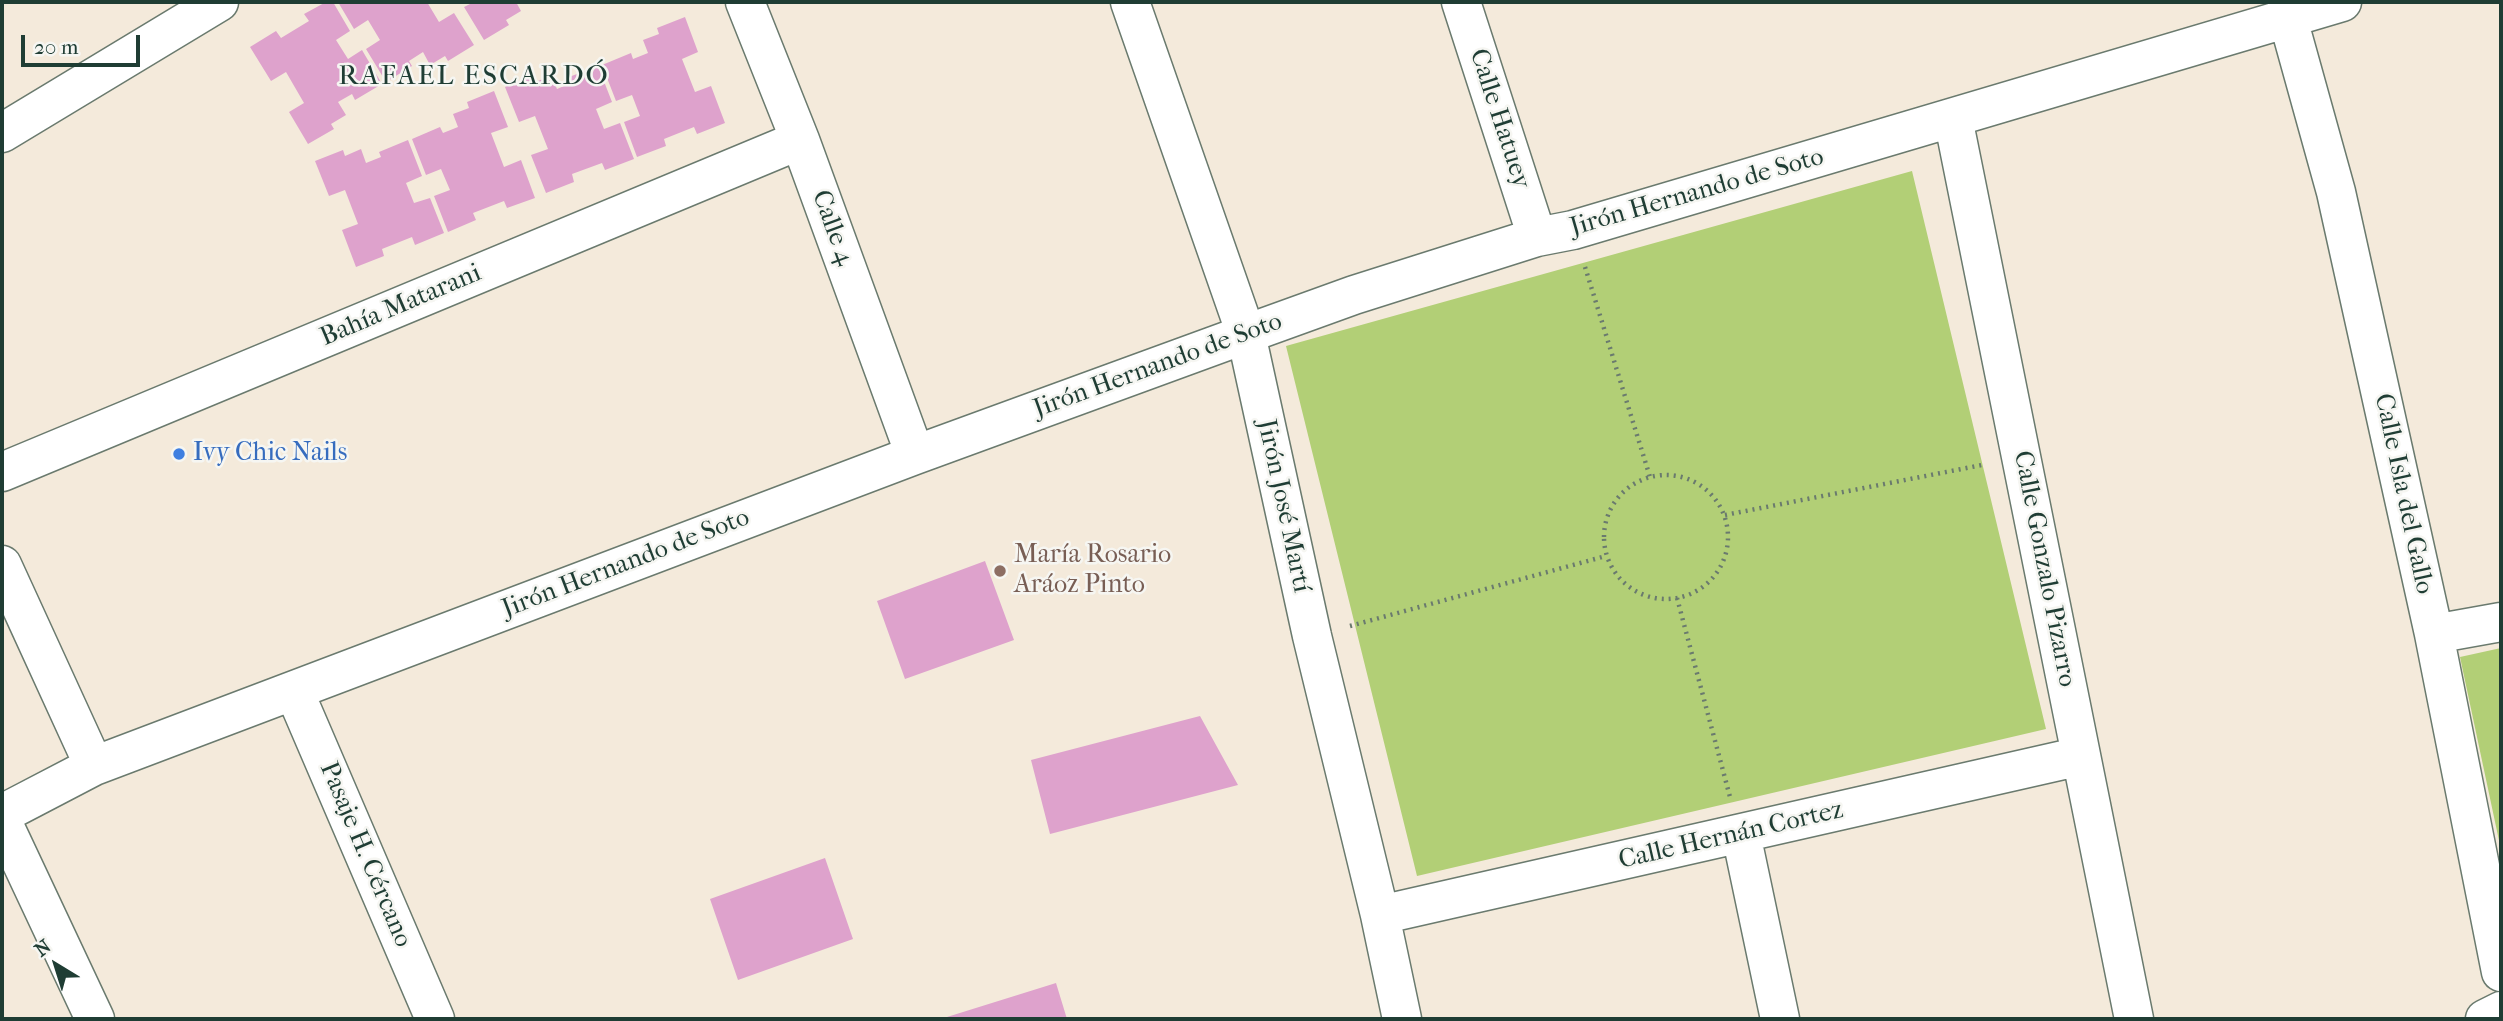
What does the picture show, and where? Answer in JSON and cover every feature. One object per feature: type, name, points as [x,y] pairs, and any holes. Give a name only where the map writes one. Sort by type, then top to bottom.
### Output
[{"type":"street","points":[[2,133],[219,2]]},
{"type":"street","name":"Calle 4","points":[[745,2],[800,141],[915,455]]},
{"type":"street","name":"Jirón José Martí","points":[[1130,2],[1246,334],[1312,636],[1380,915],[1402,1019]]},
{"type":"street","name":"Calle Hatuey","points":[[1461,2],[1555,233]]},
{"type":"street","name":"Jirón Hernando de Soto","points":[[2,814],[94,766],[915,455],[1354,295],[1555,233],[2342,2]]},
{"type":"street","name":"Calle Isla del Gallo","points":[[2288,19],[2336,192],[2434,634],[2501,972]]},
{"type":"street","name":"Calle Gonzalo Pizarro","points":[[1953,118],[2134,1019]]},
{"type":"street","name":"Bahía Matarani","points":[[2,472],[800,141]]},
{"type":"street","points":[[2,565],[94,766]]},
{"type":"street","points":[[2434,634],[2501,622]]},
{"type":"street","name":"Pasaje H. Cércano","points":[[294,691],[435,1019]]},
{"type":"street","name":"Calle Hernán Cortez","points":[[1380,915],[2081,756]]},
{"type":"street","points":[[2,821],[94,1019]]},
{"type":"street","points":[[1741,834],[1780,1019]]},
{"type":"street","points":[[2485,1019],[2501,1011]]},
{"type":"path","points":[[1555,233],[1650,477]]},
{"type":"path","points":[[1725,514],[2022,458]]},
{"type":"path","points":[[1669,475],[1695,481],[1716,499],[1725,514],[1729,532],[1721,568],[1709,582],[1694,593],[1659,599],[1641,595],[1626,586],[1614,572],[1606,556],[1604,536],[1607,516],[1616,499],[1632,485],[1650,477],[1669,475]]},
{"type":"path","points":[[1312,636],[1606,556]]},
{"type":"path","points":[[1677,598],[1741,834]]},
{"type":"green space","points":[[1912,171],[2046,729],[1417,876],[1286,346]]},
{"type":"green space","points":[[2501,648],[2501,850],[2460,657]]},
{"type":"building","points":[[326,2],[333,2],[350,31],[336,40],[348,59],[362,50],[382,84],[355,100],[352,94],[338,102],[346,115],[331,124],[334,129],[308,144],[289,112],[304,103],[286,72],[271,81],[250,47],[276,31],[281,38],[309,21],[304,14]]},
{"type":"building","points":[[338,2],[427,2],[439,22],[454,13],[474,45],[448,61],[445,56],[430,65],[423,52],[409,61],[412,66],[386,82],[366,49],[380,40],[368,20],[354,29]]},
{"type":"building","points":[[474,2],[516,2],[521,11],[506,20],[509,25],[484,40],[464,7]]},
{"type":"building","points":[[685,17],[698,52],[682,59],[695,92],[711,86],[725,123],[697,134],[694,127],[664,139],[666,146],[637,157],[624,122],[640,116],[632,95],[616,101],[602,65],[631,53],[633,59],[648,53],[643,40],[659,34],[657,28]]},
{"type":"building","points":[[598,66],[612,102],[596,109],[604,129],[620,123],[634,159],[605,170],[602,163],[572,174],[574,182],[546,193],[531,155],[548,149],[535,116],[519,122],[505,87],[533,76],[536,82],[551,75],[557,89],[571,83],[569,77]]},
{"type":"building","points":[[494,91],[508,127],[491,133],[504,167],[521,160],[535,198],[507,208],[504,201],[473,213],[476,220],[448,232],[434,196],[450,190],[441,169],[426,175],[412,139],[440,127],[443,133],[458,127],[453,114],[469,108],[467,102]]},
{"type":"building","points":[[408,140],[422,176],[406,183],[414,203],[430,198],[444,233],[415,245],[412,237],[382,249],[384,256],[356,267],[342,230],[358,224],[345,190],[329,196],[315,161],[343,150],[345,156],[361,149],[366,163],[381,157],[379,152]]},
{"type":"building","points":[[985,561],[1014,640],[905,679],[877,601]]},
{"type":"building","points":[[1200,716],[1238,785],[1050,834],[1031,760]]},
{"type":"building","points":[[825,858],[853,939],[738,980],[710,899]]},
{"type":"building","points":[[1056,983],[1067,1019],[947,1017]]},
{"type":"place","name":"Ivy Chic Nails","points":[[179,454]]},
{"type":"place","name":"María Rosario Aráoz Pinto","points":[[1000,571]]},
{"type":"district","name":"RAFAEL ESCARDÓ","points":[[474,77]]}]
